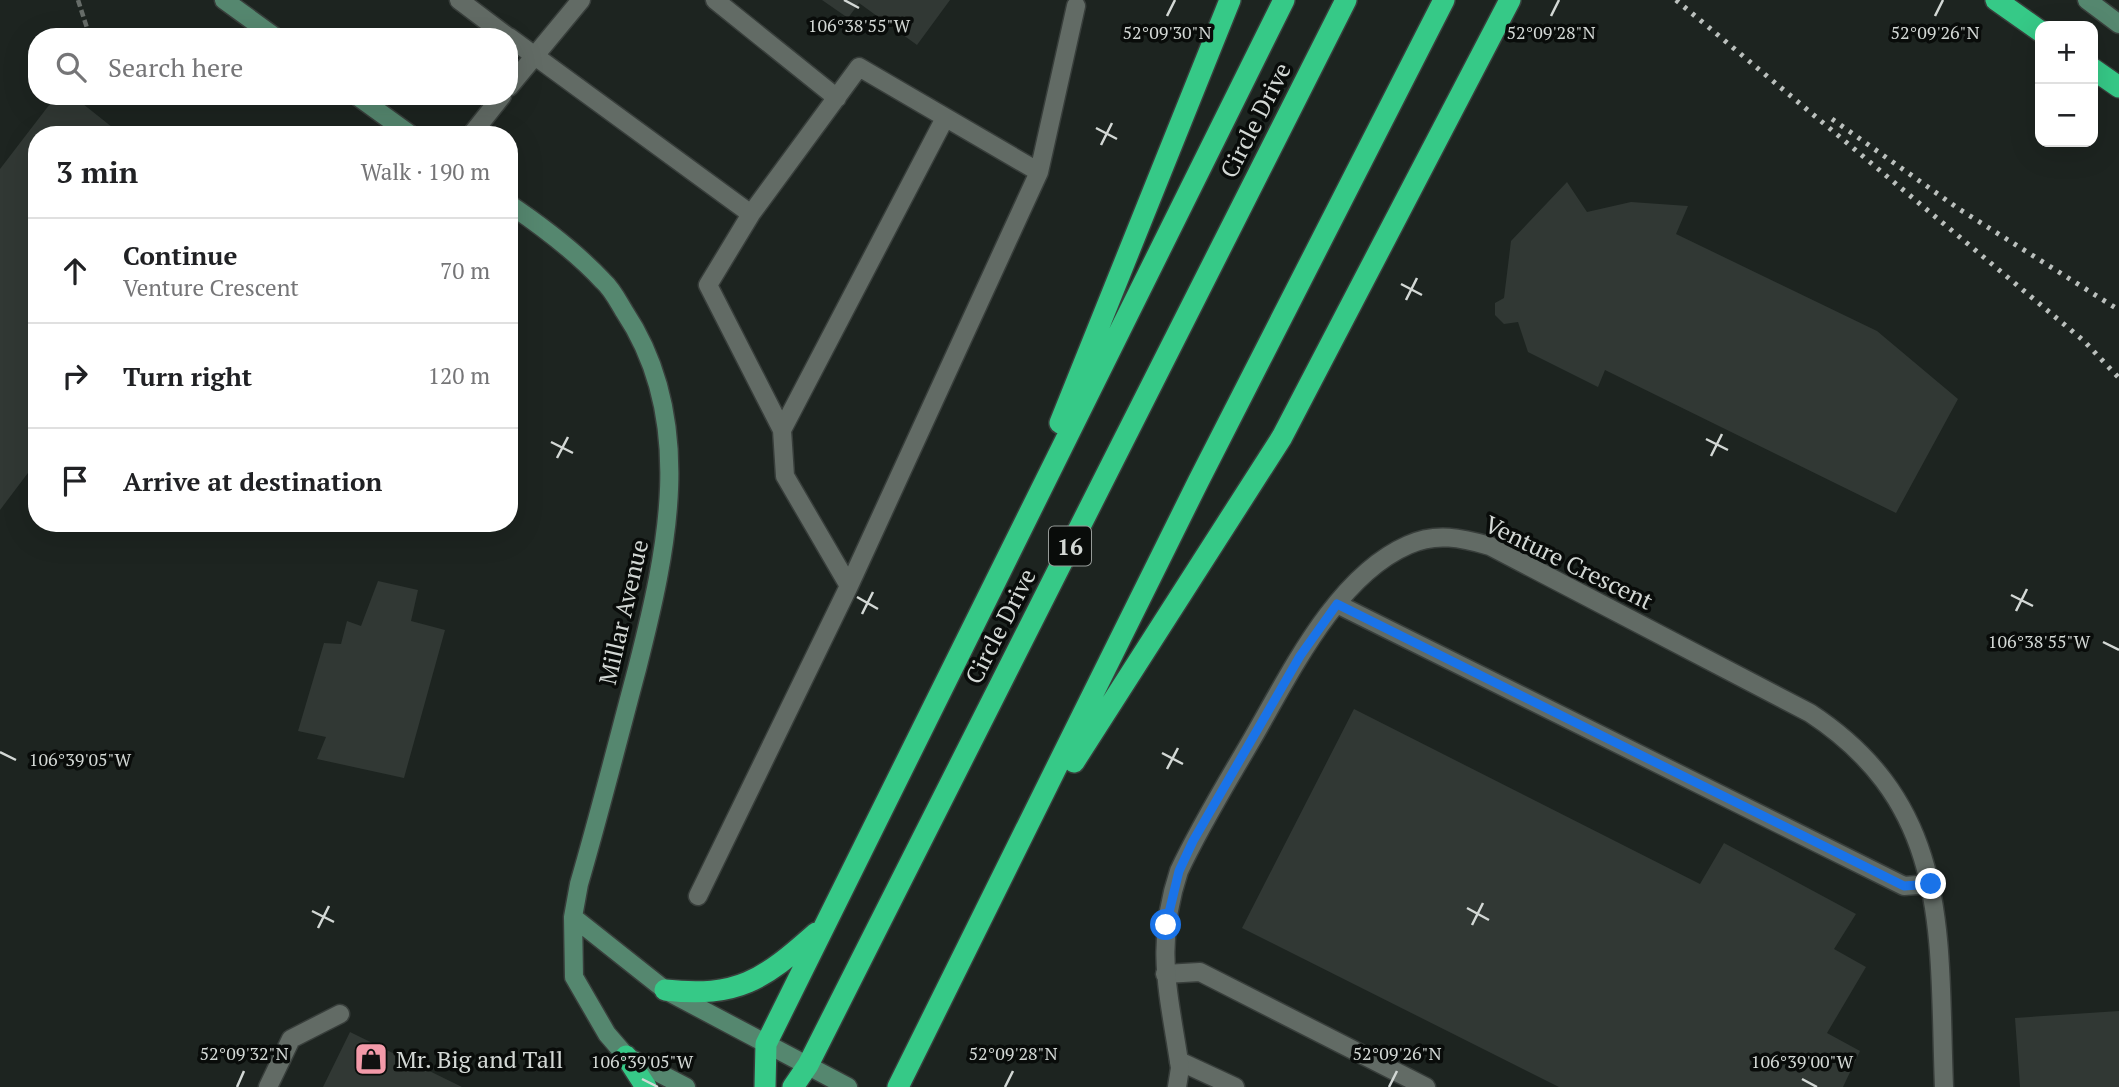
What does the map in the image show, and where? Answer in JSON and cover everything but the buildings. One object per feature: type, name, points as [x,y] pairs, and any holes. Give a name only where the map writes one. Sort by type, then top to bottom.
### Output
[{"type":"highway","points":[[999,574],[1230,0]]},
{"type":"highway","points":[[765,1087],[766,1044],[822,926],[1284,0]]},
{"type":"highway","name":"Circle Drive","points":[[793,1087],[808,1065],[1346,0]]},
{"type":"highway","points":[[898,1087],[1018,850],[1198,482],[1444,0]]},
{"type":"highway","points":[[1018,850],[1282,437],[1510,0]]},
{"type":"highway","points":[[1468,80],[1524,0]]},
{"type":"highway","points":[[1996,0],[2035,28]]},
{"type":"highway","points":[[2098,72],[2119,87]]},
{"type":"highway","points":[[665,990],[698,993],[726,991],[773,971],[822,926]]},
{"type":"highway","points":[[626,1056],[646,1087]]},
{"type":"street","points":[[224,0],[263,28]]},
{"type":"street","points":[[458,0],[497,28]]},
{"type":"street","points":[[518,77],[581,0]]},
{"type":"street","points":[[715,0],[836,98]]},
{"type":"street","points":[[2087,0],[2119,24]]},
{"type":"street","points":[[698,896],[849,586],[1039,172],[1076,6]]},
{"type":"street","points":[[518,44],[751,214]]},
{"type":"street","points":[[849,586],[785,476],[782,430],[708,285],[751,214],[859,67],[1039,172]]},
{"type":"street","points":[[370,105],[399,126]]},
{"type":"street","points":[[478,126],[495,105]]},
{"type":"street","points":[[782,430],[945,118]]},
{"type":"street","name":"Millar Avenue","points":[[518,210],[557,237],[605,282],[638,331],[658,380],[670,436],[669,499],[662,568],[579,884],[573,917],[574,976],[607,1034],[626,1056],[686,1087]]},
{"type":"street","name":"Venture Crescent","points":[[1177,1087],[1179,1061],[1165,974],[1166,925],[1179,871],[1300,656],[1337,604],[1383,560],[1408,545],[1437,536],[1463,538],[1490,546],[1810,713],[1857,747],[1892,791],[1913,832],[1931,884],[1938,914],[1944,1087]]},
{"type":"street","points":[[1337,604],[1904,886],[1931,884]]},
{"type":"street","points":[[573,917],[665,990],[848,1087]]},
{"type":"street","points":[[1165,974],[1200,972],[1426,1087]]},
{"type":"street","points":[[268,1087],[291,1040],[340,1014]]},
{"type":"street","points":[[1179,1061],[1235,1087]]},
{"type":"path","points":[[78,0],[87,28]]},
{"type":"railway","points":[[1676,0],[2084,341],[2119,378]]},
{"type":"railway","points":[[1832,119],[1959,209],[2119,310]]},
{"type":"place","name":"Mr. Big and Tall","points":[[371,1059]]},
{"type":"route","points":[[1166,925],[1170,898],[1193,841],[1300,656],[1337,604],[1904,886],[1931,884]]}]
